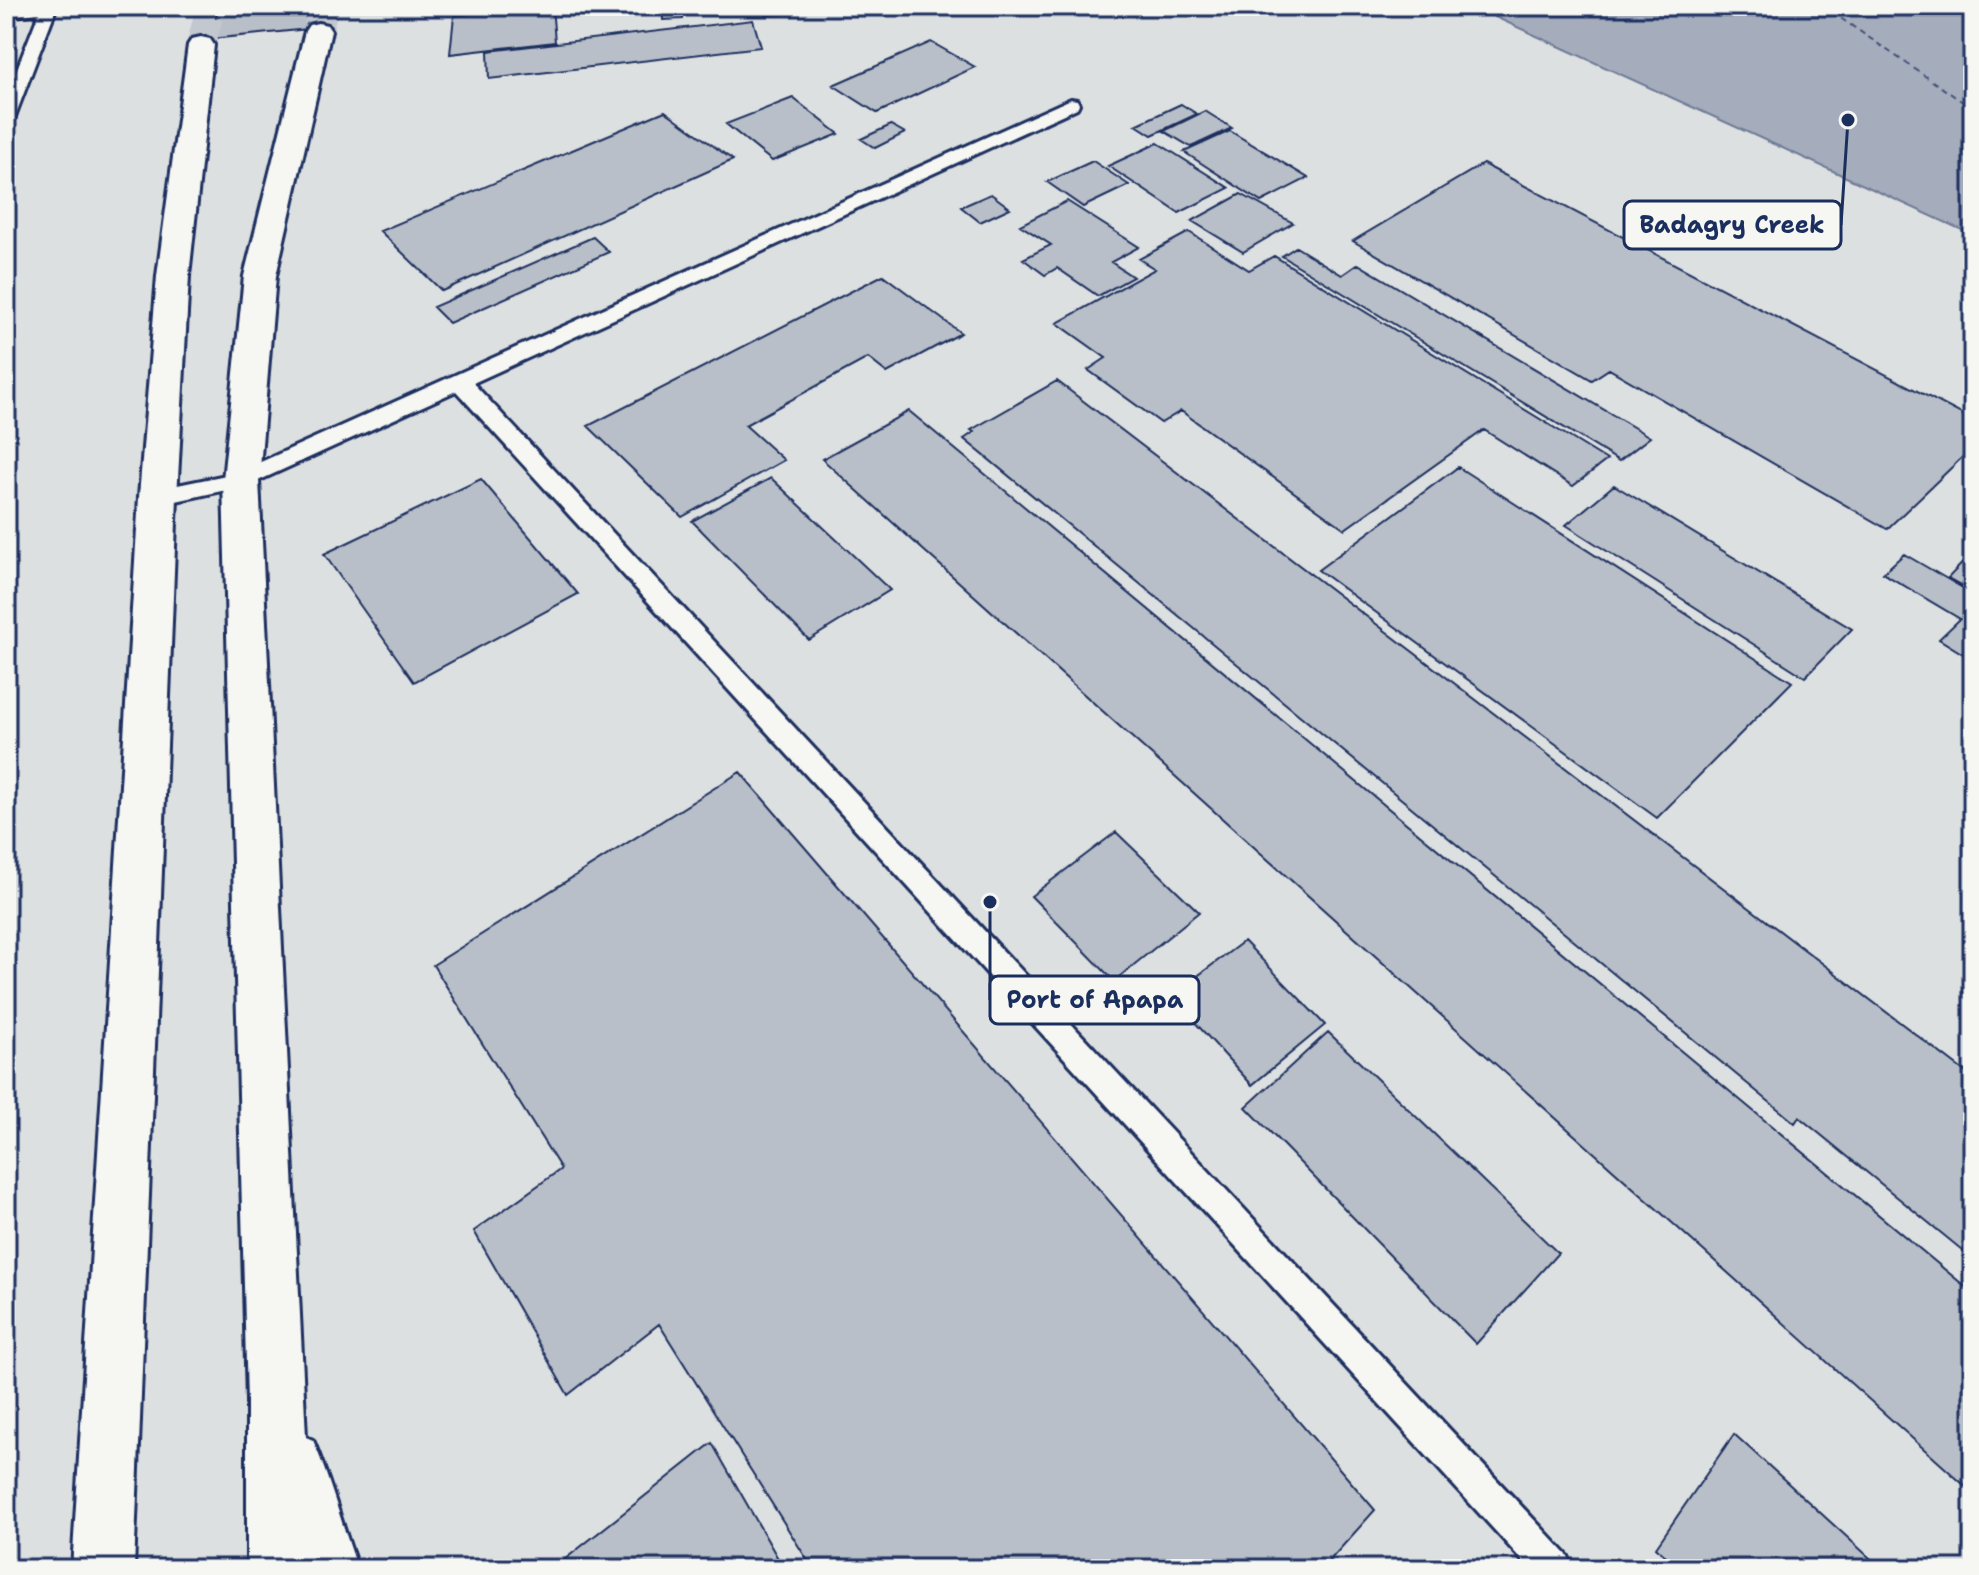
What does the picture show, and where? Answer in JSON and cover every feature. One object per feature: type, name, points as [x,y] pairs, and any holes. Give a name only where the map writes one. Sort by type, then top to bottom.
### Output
[{"type":"street","points":[[278,1569],[276,1402],[241,480],[260,276],[318,31]]},
{"type":"street","points":[[103,1569],[158,497],[173,276],[201,45]]},
{"type":"street","points":[[276,1402],[306,1513],[327,1569]]},
{"type":"lane","points":[[6,12],[48,7],[6,119]]},
{"type":"lane","points":[[158,497],[241,480],[1071,104]]},
{"type":"lane","points":[[458,380],[1555,1569]]},
{"type":"shaded area","points":[[6,6],[1471,6],[1973,235],[1973,1569],[6,1569]]},
{"type":"water","points":[[1471,6],[1973,6],[1973,235]]},
{"type":"building","points":[[219,6],[312,6],[308,29],[210,39]]},
{"type":"building","points":[[552,6],[555,42],[450,54],[454,16]]},
{"type":"building","points":[[662,6],[682,6],[683,19],[663,20]]},
{"type":"building","points":[[708,6],[728,6],[729,13],[708,14]]},
{"type":"building","points":[[764,6],[781,6],[783,14],[766,15]]},
{"type":"building","points":[[753,20],[761,47],[489,79],[488,51]]},
{"type":"building","points":[[931,42],[975,67],[877,113],[833,85]]},
{"type":"building","points":[[793,98],[839,134],[772,161],[726,124]]},
{"type":"building","points":[[1181,104],[1197,114],[1152,135],[1136,125]]},
{"type":"building","points":[[665,111],[733,160],[442,291],[380,231]]},
{"type":"building","points":[[1205,111],[1232,128],[1191,147],[1164,131]]},
{"type":"building","points":[[891,125],[905,133],[875,148],[861,139]]},
{"type":"building","points":[[1230,131],[1308,178],[1261,202],[1184,152]]},
{"type":"building","points":[[1158,143],[1229,188],[1179,213],[1108,166]]},
{"type":"building","points":[[1093,161],[1129,185],[1083,207],[1047,182]]},
{"type":"building","points":[[1483,164],[1973,420],[1973,447],[1887,529],[1609,369],[1592,380],[1353,241]]},
{"type":"building","points":[[991,194],[1010,208],[980,222],[961,207]]},
{"type":"building","points":[[1241,194],[1293,223],[1243,252],[1192,221]]},
{"type":"building","points":[[1067,201],[1139,247],[1111,262],[1133,277],[1098,296],[1057,268],[1045,275],[1023,259],[1051,245],[1020,225]]},
{"type":"building","points":[[1189,232],[1249,270],[1274,256],[1607,460],[1573,486],[1484,430],[1345,529],[1181,411],[1161,423],[1088,370],[1106,358],[1057,323],[1155,269],[1139,259]]},
{"type":"building","points":[[593,237],[609,252],[449,323],[433,307]]},
{"type":"building","points":[[1296,247],[1342,275],[1358,264],[1650,437],[1619,461],[1282,256]]},
{"type":"building","points":[[883,275],[961,333],[887,373],[868,358],[745,425],[784,460],[682,517],[588,426]]},
{"type":"building","points":[[1057,381],[1973,1078],[1973,1259],[1799,1117],[1795,1123],[964,439],[974,432],[971,430]]},
{"type":"building","points":[[909,411],[1973,1293],[1973,1493],[822,459]]},
{"type":"building","points":[[1458,467],[1792,682],[1657,818],[1318,570]]},
{"type":"building","points":[[771,478],[890,590],[809,640],[692,521]]},
{"type":"building","points":[[481,479],[578,594],[414,682],[324,554]]},
{"type":"building","points":[[1614,485],[1852,629],[1805,677],[1566,525]]},
{"type":"building","points":[[1973,552],[1973,592],[1948,578]]},
{"type":"building","points":[[1904,554],[1973,594],[1973,660],[1939,639],[1960,619],[1883,573]]},
{"type":"building","points":[[740,772],[1375,1510],[1322,1569],[813,1569],[659,1324],[568,1395],[474,1231],[561,1169],[433,965]]},
{"type":"building","points":[[1116,832],[1199,912],[1114,981],[1031,896]]},
{"type":"building","points":[[1244,941],[1325,1025],[1252,1085],[1171,996]]},
{"type":"building","points":[[1328,1032],[1558,1253],[1476,1344],[1246,1107]]},
{"type":"building","points":[[1734,1434],[1882,1569],[1679,1569],[1656,1547]]},
{"type":"building","points":[[712,1443],[784,1569],[569,1569],[564,1560]]},
{"type":"ferry route","points":[[1823,6],[1973,109]]},
{"type":"tunnel","points":[[201,45],[211,6]]},
{"type":"tunnel","points":[[318,31],[324,6]]},
{"type":"place","name":"Badagry Creek","points":[[1848,120]]},
{"type":"place","name":"Port of Apapa","points":[[990,902]]}]
